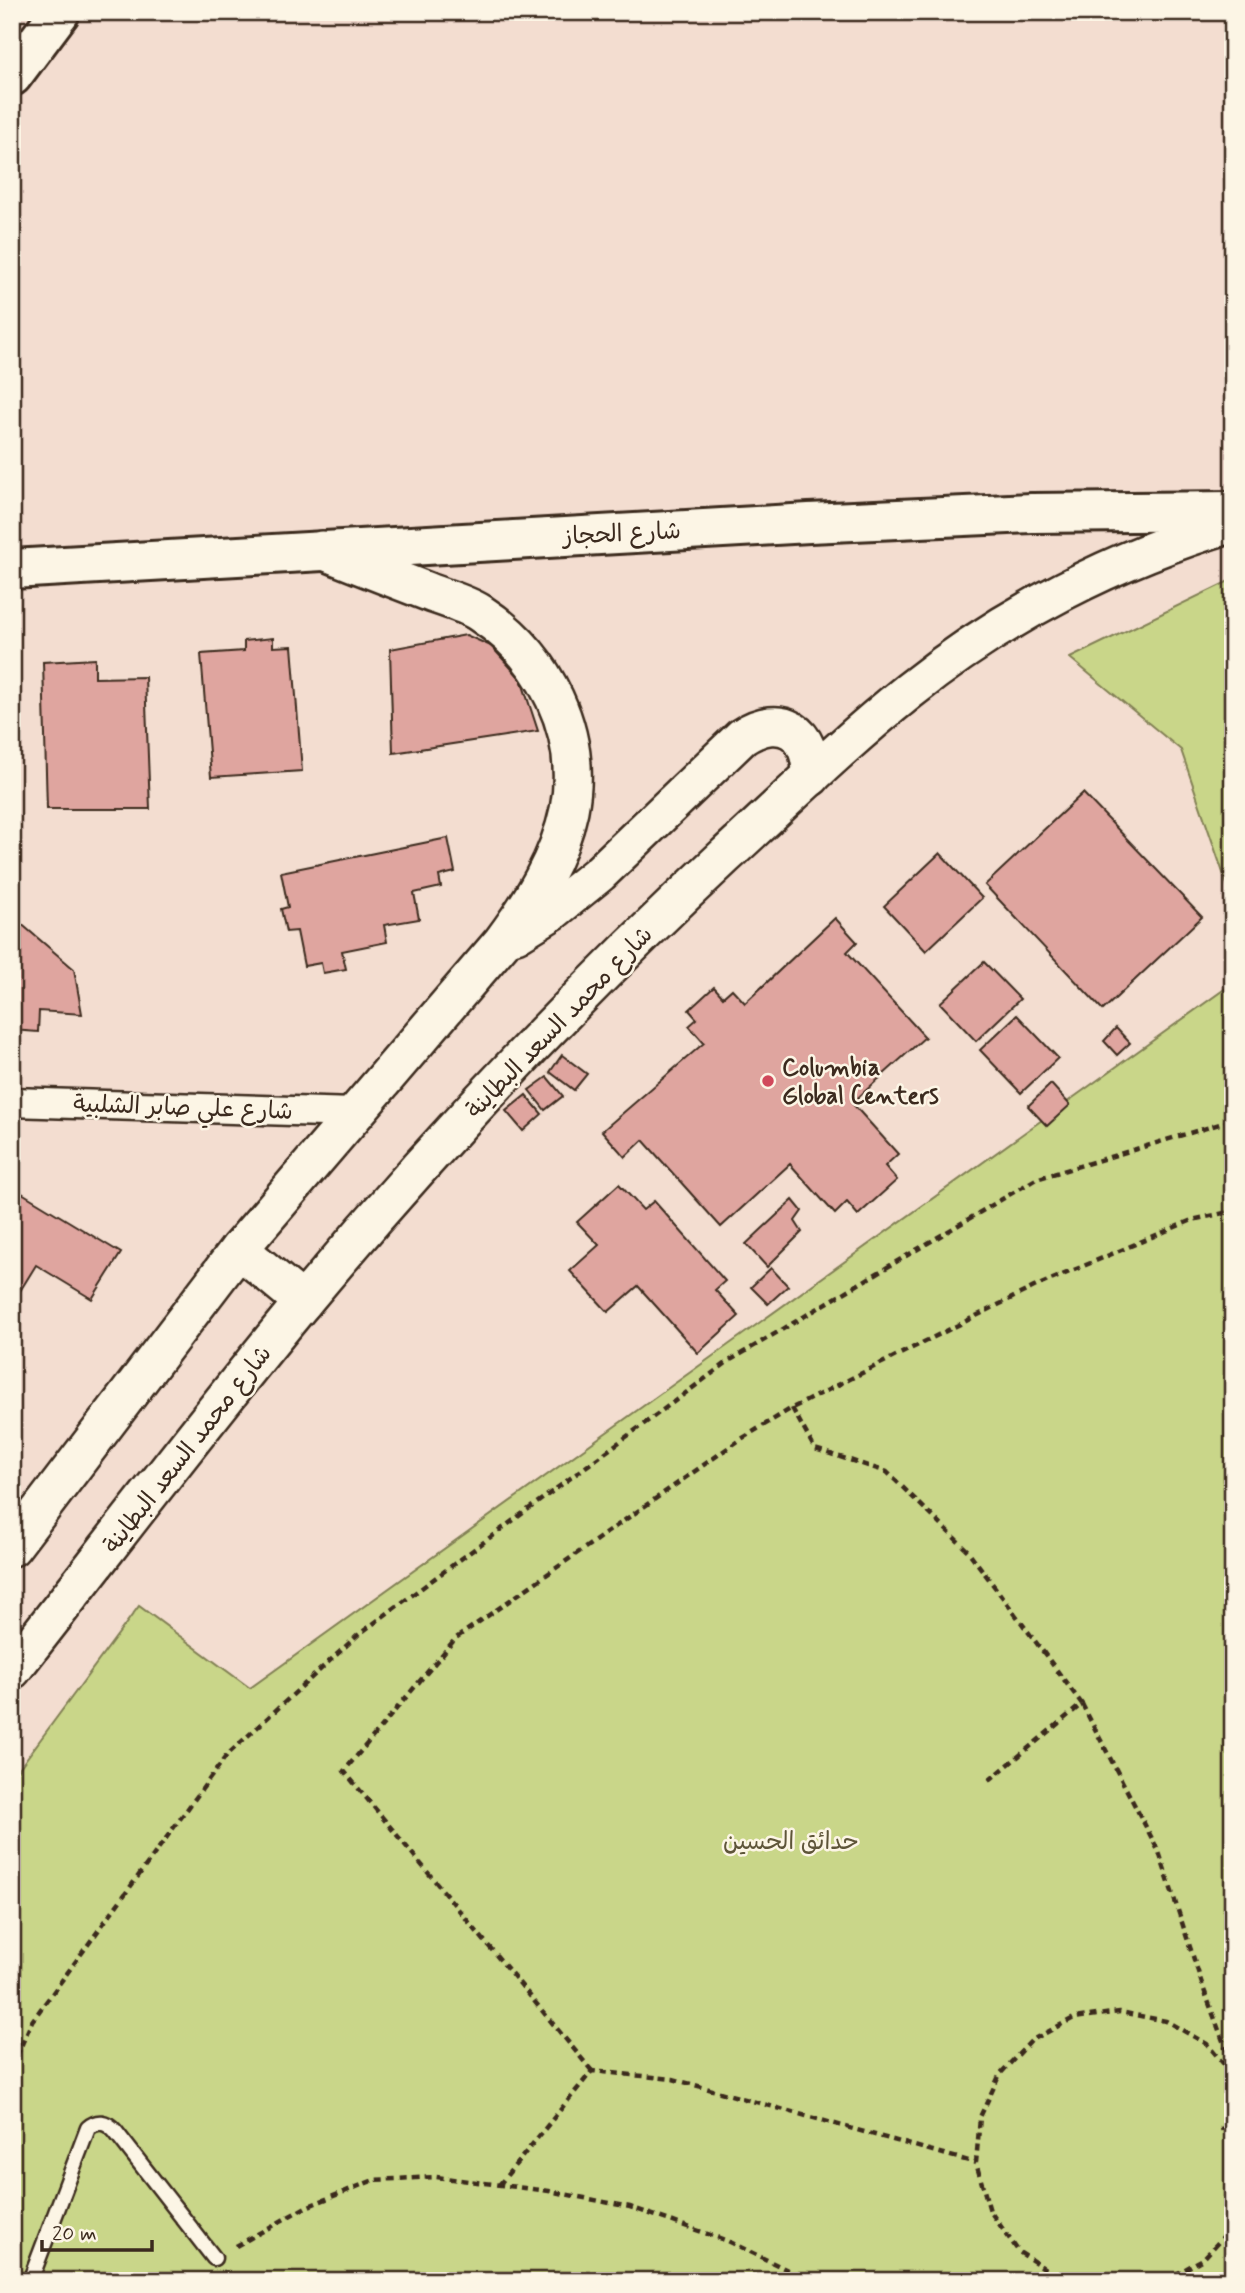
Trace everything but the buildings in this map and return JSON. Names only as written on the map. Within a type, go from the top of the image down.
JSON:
[{"type":"main road","points":[[12,76],[51,24]]},
{"type":"main road","name":"شارع الحجاز","points":[[12,569],[850,521],[1031,513],[1233,511]]},
{"type":"street","points":[[51,24],[71,12]]},
{"type":"street","name":"شارع محمد السعد البطاينة","points":[[12,1670],[303,1302],[423,1164],[548,1030],[677,902],[860,731],[912,688],[967,648],[1085,580],[1146,553],[1233,523]]},
{"type":"street","points":[[12,1547],[239,1249],[502,942],[534,897],[558,847],[569,810],[572,771],[567,733],[555,696],[535,662],[509,634],[478,611],[322,550]]},
{"type":"street","points":[[502,942],[577,893],[742,737],[757,727],[775,725],[792,730],[805,742],[811,758],[811,777]]},
{"type":"street","name":"شارع علي صابر الشلبية","points":[[12,1102],[354,1113]]},
{"type":"street","points":[[239,1249],[303,1302]]},
{"type":"lane","points":[[30,2281],[88,2129],[94,2123],[102,2122],[115,2131],[214,2258]]},
{"type":"path","points":[[12,2067],[32,2021],[228,1755],[358,1635],[729,1361],[1036,1179],[1233,1120]]},
{"type":"path","points":[[976,2163],[673,2080],[592,2071],[344,1771],[456,1638],[738,1441],[792,1408],[1034,1287],[1192,1220],[1233,1212]]},
{"type":"path","points":[[792,1408],[816,1448],[887,1472],[968,1551],[1082,1704],[1159,1852],[1203,1987],[1233,2068]]},
{"type":"path","points":[[986,1783],[1082,1704]]},
{"type":"path","points":[[1067,2281],[1061,2280],[1019,2252],[989,2211],[976,2163],[980,2117],[1000,2074],[1032,2039],[1074,2018],[1120,2012],[1166,2021],[1207,2044],[1233,2075]]},
{"type":"path","points":[[499,2185],[592,2071]]},
{"type":"path","points":[[1220,2129],[1233,2127]]},
{"type":"path","points":[[214,2258],[306,2207],[374,2180],[436,2177],[549,2191],[630,2207],[728,2241],[810,2281]]},
{"type":"path","points":[[1164,2281],[1203,2259],[1233,2226]]},
{"type":"green space","points":[[1233,579],[1233,902],[1181,750],[1070,658]]},
{"type":"green space","name":"حدائق الحسين","points":[[1233,983],[1233,2281],[12,2281],[12,1778],[139,1606],[250,1688]]},
{"type":"place","name":"Columbia Global Centers","points":[[768,1081]]}]
